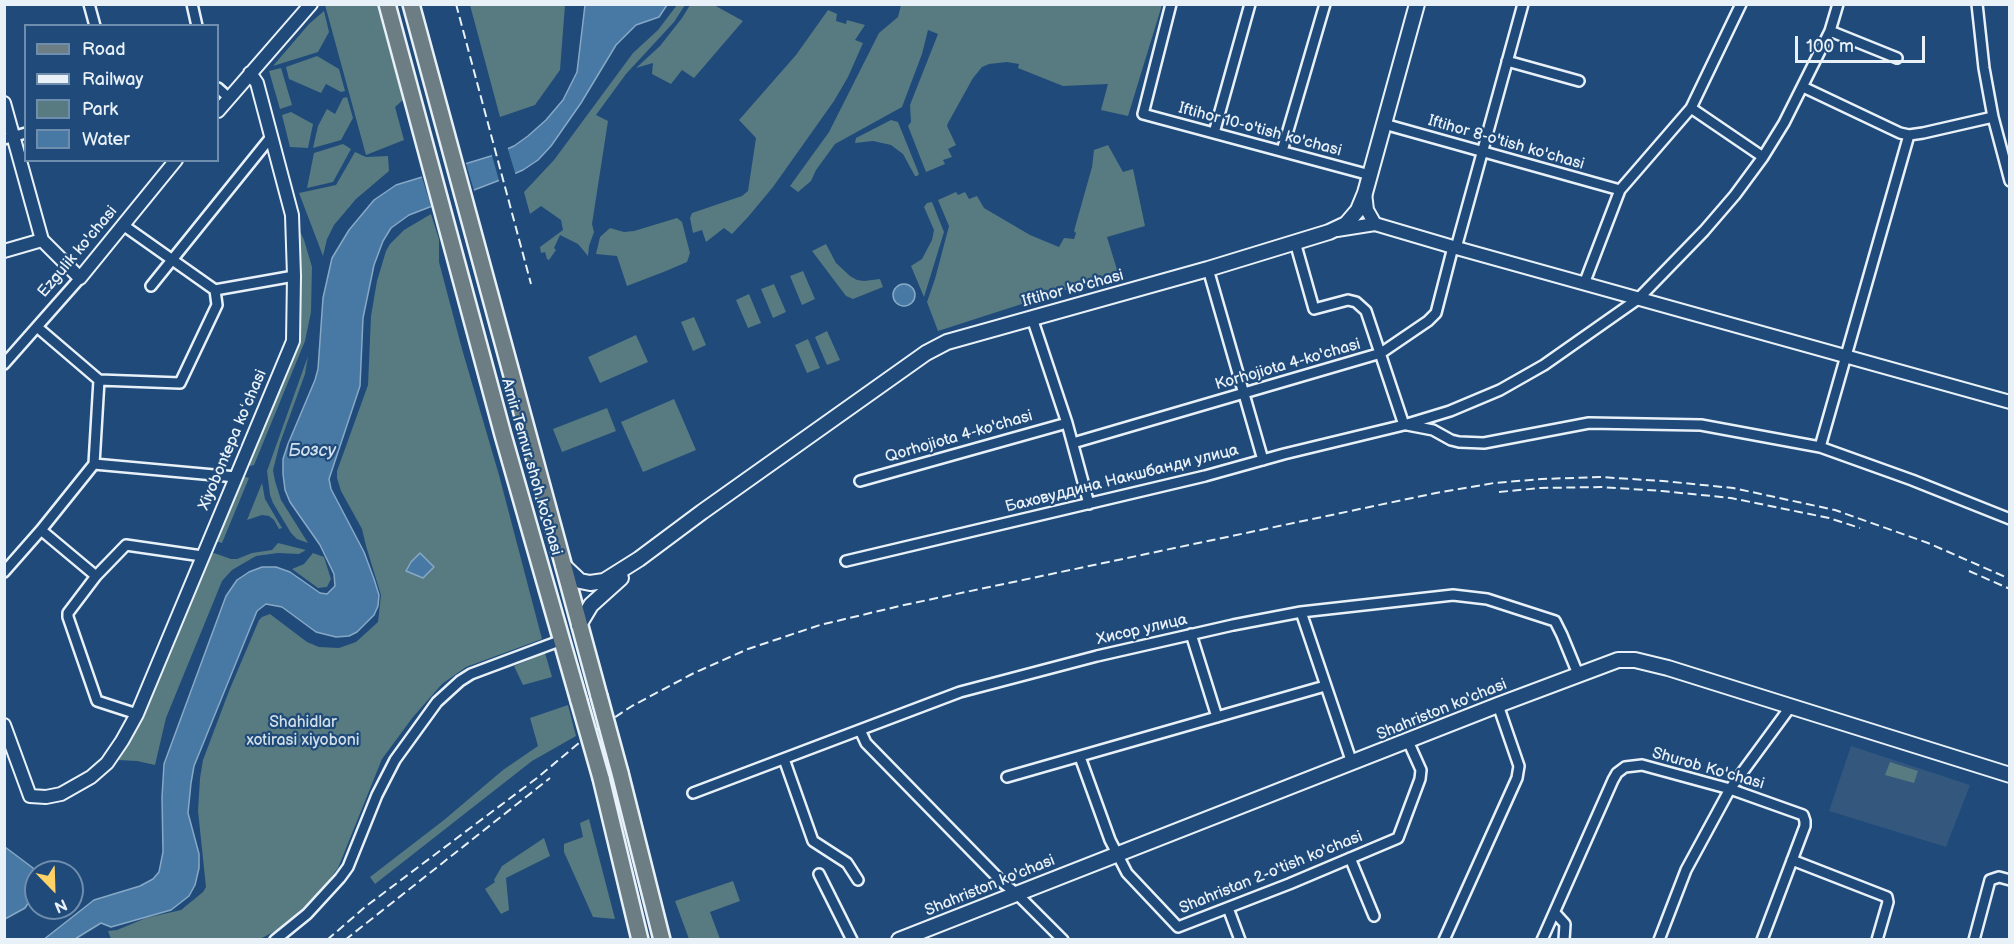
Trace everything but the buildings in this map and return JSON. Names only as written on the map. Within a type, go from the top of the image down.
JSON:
[{"type":"main road","name":"Amir Temur shoh ko'chasi","points":[[387,4],[503,435],[601,778],[640,939]]},
{"type":"main road","name":"Amir Temur shoh ko'chasi","points":[[411,4],[663,939]]},
{"type":"main road","name":"Iftihor ko'chasi","points":[[563,566],[576,579],[593,583],[604,581],[639,559],[939,345],[962,336],[1208,268],[1329,232],[1346,224],[1352,218],[1365,193],[1417,4]]},
{"type":"main road","name":"Iftihor ko'chasi","points":[[579,625],[591,605],[639,559]]},
{"type":"main road","name":"Shahriston ko'chasi","points":[[902,939],[1117,853],[1613,662],[1635,660],[1668,668],[2010,775]]},
{"type":"street","points":[[89,4],[94,24]]},
{"type":"street","points":[[192,4],[197,24]]},
{"type":"street","points":[[219,110],[311,4]]},
{"type":"street","name":"Iftihor 10-o'tish ko'chasi","points":[[1171,4],[1143,114],[1370,175]]},
{"type":"street","points":[[1214,132],[1250,4]]},
{"type":"street","points":[[1282,151],[1325,4]]},
{"type":"street","name":"Korhojiota 4-ko'chasi","points":[[1072,443],[1381,353],[1424,325],[1436,313],[1523,4]]},
{"type":"street","points":[[1584,284],[1620,190],[1691,108],[1741,4]]},
{"type":"street","name":"Баховуддина Накшбанди улица","points":[[846,561],[1194,479],[1450,411],[1500,390],[1544,365],[1638,299],[1720,213],[1763,157],[1784,123],[1830,31],[1838,4]]},
{"type":"street","points":[[1977,4],[1984,68],[1993,117],[2006,154],[2010,181]]},
{"type":"street","points":[[1830,31],[1897,58]]},
{"type":"street","points":[[1508,62],[1579,81]]},
{"type":"street","name":"Xiyobontepa koʻchasi","points":[[4,725],[30,796],[46,797],[61,794],[74,788],[107,763],[137,714],[293,341],[292,215],[257,83],[250,73]]},
{"type":"street","points":[[1803,87],[1891,131],[1909,135],[1993,117]]},
{"type":"street","points":[[219,89],[228,97]]},
{"type":"street","points":[[4,103],[42,240],[80,278]]},
{"type":"street","points":[[1691,108],[1763,157]]},
{"type":"street","name":"Iftihor 8-o'tish ko'chasi","points":[[1384,124],[1620,190]]},
{"type":"street","points":[[1820,447],[1909,135]]},
{"type":"street","points":[[151,286],[271,137]]},
{"type":"street","name":"Ezgulik ko'chasi","points":[[4,364],[80,278],[174,162]]},
{"type":"street","points":[[1365,193],[1367,210],[1375,224]]},
{"type":"street","points":[[1329,232],[1375,224],[2010,402]]},
{"type":"street","points":[[37,327],[99,380],[180,382],[218,305],[215,290],[123,225]]},
{"type":"street","points":[[4,251],[42,240]]},
{"type":"street","points":[[1295,242],[1314,309],[1348,300],[1356,302],[1370,316],[1404,424],[1432,430],[1459,442],[1484,443],[1589,423],[1701,425],[1820,447],[1923,484],[2010,519]]},
{"type":"street","points":[[1208,268],[1263,460]]},
{"type":"street","points":[[215,290],[294,276]]},
{"type":"street","points":[[1032,318],[1067,423],[1089,504]]},
{"type":"street","points":[[4,572],[42,530],[94,464],[99,380]]},
{"type":"street","name":"Qorhojiota 4-ko'chasi","points":[[860,481],[1067,423]]},
{"type":"street","points":[[94,464],[236,477]]},
{"type":"street","points":[[42,530],[96,576]]},
{"type":"street","points":[[137,714],[97,701],[68,613],[96,576],[126,545],[202,556]]},
{"type":"street","name":"Хисор улица","points":[[693,793],[960,692],[1036,671],[1191,634],[1301,612],[1454,595],[1487,599],[1555,621],[1578,674]]},
{"type":"street","points":[[1301,612],[1352,764]]},
{"type":"street","points":[[1191,634],[1217,717]]},
{"type":"street","points":[[275,939],[307,914],[344,873],[377,795],[395,760],[437,702],[471,674],[561,640]]},
{"type":"street","points":[[1007,777],[1325,686]]},
{"type":"street","points":[[1444,939],[1517,778],[1519,766],[1498,705]]},
{"type":"street","points":[[1659,939],[1686,870],[1730,789],[1791,706]]},
{"type":"street","points":[[860,730],[866,743],[1003,883],[1063,939]]},
{"type":"street","name":"Shahristan 2-o'tish ko'chasi","points":[[1080,757],[1110,840],[1127,873],[1178,927],[1398,838],[1420,779],[1421,770],[1408,741]]},
{"type":"street","points":[[784,759],[813,840],[847,863],[858,880]]},
{"type":"street","name":"Shurob Ko'chasi","points":[[1542,939],[1612,780],[1625,768],[1642,765],[1730,789],[1803,815],[1805,826],[1762,939]]},
{"type":"street","points":[[1350,858],[1374,916]]},
{"type":"street","points":[[1792,860],[1887,897],[1888,902],[1877,939]]},
{"type":"street","points":[[819,874],[852,939]]},
{"type":"street","points":[[1974,939],[1989,883],[1993,878],[2000,877],[2010,880]]},
{"type":"street","points":[[1228,908],[1240,939]]},
{"type":"street","points":[[1555,913],[1565,924],[1564,939]]},
{"type":"shaded area","points":[[1851,746],[1970,785],[1946,847],[1829,811]]},
{"type":"green space","points":[[901,4],[1162,5],[1128,116],[1101,110],[1108,84],[1063,86],[1018,68],[1019,64],[1007,62],[989,64],[982,67],[973,78],[948,123],[947,126],[956,145],[948,149],[952,157],[943,160],[945,164],[926,172],[908,126],[911,122],[910,105],[938,34],[928,30],[922,54],[902,107],[835,144],[811,181],[798,192],[790,186],[829,132],[879,33],[898,17]]},
{"type":"green space","points":[[325,5],[377,5],[403,100],[395,107],[404,140],[366,155]]},
{"type":"green space","points":[[470,5],[565,5],[560,70],[535,105],[500,117]]},
{"type":"green space","points":[[677,5],[685,5],[674,22],[626,74],[596,115],[608,121],[592,224],[594,232],[588,256],[578,244],[560,235],[554,248],[556,250],[549,260],[547,259],[545,252],[541,253],[540,247],[563,230],[561,220],[541,206],[530,214],[524,192],[554,160],[633,53],[658,30]]},
{"type":"green space","points":[[690,5],[714,5],[743,21],[694,78],[682,70],[671,84],[652,74],[653,63],[636,68],[660,46]]},
{"type":"green space","points":[[828,10],[837,14],[836,21],[846,24],[847,20],[865,25],[855,40],[863,43],[848,77],[834,101],[773,187],[748,217],[732,234],[724,228],[706,242],[702,230],[693,233],[690,218],[692,213],[742,196],[748,191],[756,138],[739,120],[796,55]]},
{"type":"green space","points":[[324,11],[329,32],[318,52],[273,66],[309,24]]},
{"type":"green space","points":[[317,56],[339,69],[345,91],[341,92],[326,84],[321,93],[289,79],[286,67]]},
{"type":"green space","points":[[281,68],[292,105],[280,109],[269,71]]},
{"type":"green space","points":[[347,97],[353,118],[341,140],[313,148],[318,126],[327,109],[335,114],[343,98]]},
{"type":"green space","points":[[291,112],[313,124],[308,148],[290,147],[282,115]]},
{"type":"green space","points":[[891,120],[898,122],[919,174],[917,176],[903,154],[891,145],[873,141],[855,143],[856,138]]},
{"type":"green space","points":[[343,144],[351,149],[333,182],[307,188],[314,153]]},
{"type":"green space","points":[[1108,145],[1123,172],[1133,169],[1145,226],[1107,237],[1118,273],[938,331],[927,302],[949,226],[938,200],[956,192],[958,195],[965,192],[969,199],[977,196],[984,208],[1030,235],[1059,247],[1064,238],[1074,239],[1094,150]]},
{"type":"green space","points":[[355,152],[366,157],[388,156],[389,171],[356,199],[334,225],[327,239],[323,256],[299,193],[336,185]]},
{"type":"green space","points":[[932,202],[944,232],[924,297],[911,266],[922,259],[932,240],[934,230],[924,207],[927,203]]},
{"type":"green space","name":"Shahidlar xotirasi xiyoboni","points":[[431,214],[439,239],[439,262],[542,639],[466,667],[442,684],[413,717],[382,759],[338,868],[320,892],[285,926],[258,940],[111,939],[108,931],[117,930],[146,918],[181,910],[206,887],[198,811],[203,760],[259,620],[270,614],[307,642],[319,647],[339,648],[356,642],[378,622],[381,595],[362,529],[341,491],[337,471],[368,385],[371,316],[377,281],[386,251],[404,230]]},
{"type":"green space","points":[[677,218],[682,222],[690,253],[687,262],[627,286],[617,256],[596,254],[600,237],[610,228],[624,232],[634,231]]},
{"type":"green space","points":[[298,227],[312,267],[311,312],[305,341],[254,465],[250,466],[248,463],[297,345],[300,287]]},
{"type":"green space","points":[[826,244],[836,263],[850,276],[864,281],[880,279],[883,287],[853,299],[846,296],[812,251]]},
{"type":"green space","points":[[803,271],[815,299],[802,305],[790,276]]},
{"type":"green space","points":[[774,284],[786,312],[773,318],[761,289]]},
{"type":"green space","points":[[749,294],[761,323],[748,328],[736,300]]},
{"type":"green space","points":[[694,317],[706,345],[693,351],[681,322]]},
{"type":"green space","points":[[827,331],[840,360],[827,365],[815,337]]},
{"type":"green space","points":[[636,335],[648,362],[600,383],[588,357]]},
{"type":"green space","points":[[808,339],[820,368],[807,373],[795,345]]},
{"type":"green space","points":[[308,356],[305,374],[280,443],[273,470],[281,500],[308,543],[297,539],[291,533],[273,503],[267,471]]},
{"type":"green space","points":[[674,399],[696,450],[643,472],[621,422]]},
{"type":"green space","points":[[607,408],[616,431],[562,452],[553,429]]},
{"type":"green space","points":[[242,476],[249,478],[222,543],[215,541]]},
{"type":"green space","points":[[262,483],[265,499],[282,528],[279,529],[269,516],[262,515],[247,520]]},
{"type":"green space","points":[[278,543],[306,550],[299,554],[278,553],[256,556],[232,570],[222,581],[166,718],[155,765],[118,760],[148,707],[210,555],[214,553],[237,559],[252,553],[272,550]]},
{"type":"green space","points":[[313,553],[324,557],[331,579],[327,587],[318,588],[292,569],[304,564]]},
{"type":"green space","points":[[545,653],[552,677],[523,685],[514,666]]},
{"type":"green space","points":[[568,705],[576,736],[532,761],[375,884],[370,877],[444,820],[503,770],[538,746],[530,718]]},
{"type":"green space","points":[[1890,762],[1918,771],[1914,783],[1885,775]]},
{"type":"green space","points":[[589,819],[615,919],[593,917],[564,852],[564,844],[583,837],[580,823]]},
{"type":"green space","points":[[544,838],[550,856],[506,878],[509,910],[501,914],[485,889],[495,882],[502,866]]},
{"type":"green space","points":[[733,881],[740,901],[710,912],[720,939],[689,939],[675,901]]},
{"type":"water","name":"Бозсу","points":[[585,5],[667,5],[659,17],[636,25],[616,45],[581,103],[551,146],[538,160],[523,170],[500,180],[409,215],[391,228],[383,241],[374,265],[363,318],[360,386],[329,479],[331,489],[364,552],[374,579],[379,595],[374,615],[357,632],[349,636],[336,637],[316,632],[282,607],[266,604],[257,611],[194,766],[188,813],[199,854],[199,868],[195,885],[189,896],[171,910],[111,927],[101,923],[75,939],[43,940],[68,920],[84,920],[84,908],[94,900],[140,886],[153,879],[159,872],[163,852],[164,764],[226,596],[237,580],[262,567],[276,567],[290,572],[320,593],[327,594],[335,586],[334,574],[320,545],[290,502],[285,490],[283,459],[315,380],[318,369],[323,298],[332,258],[349,230],[374,200],[396,185],[491,156],[514,146],[546,120],[563,100],[577,72]]},
{"type":"water","points":[[900,284],[908,284],[915,291],[915,299],[908,306],[900,306],[893,299],[893,291]]},
{"type":"water","points":[[420,553],[434,567],[423,578],[406,571]]},
{"type":"water","points":[[5,847],[24,861],[24,909],[5,919]]},
{"type":"pier","points":[[507,146],[516,176],[500,184],[491,152]]},
{"type":"pier","points":[[465,160],[475,194],[432,209],[421,174]]},
{"type":"railway","points":[[456,4],[531,284]]},
{"type":"railway","points":[[327,940],[365,907],[537,778],[591,733],[632,706],[692,674],[748,649],[820,625],[904,605],[1436,493],[1494,483],[1600,477],[1733,488],[1835,510],[1928,543],[2010,579]]},
{"type":"railway","points":[[1499,492],[1540,488],[1601,487],[1662,491],[1731,498],[1829,518],[1860,528]]},
{"type":"railway","points":[[1969,571],[2010,589]]},
{"type":"railway","points":[[345,940],[550,778]]}]
